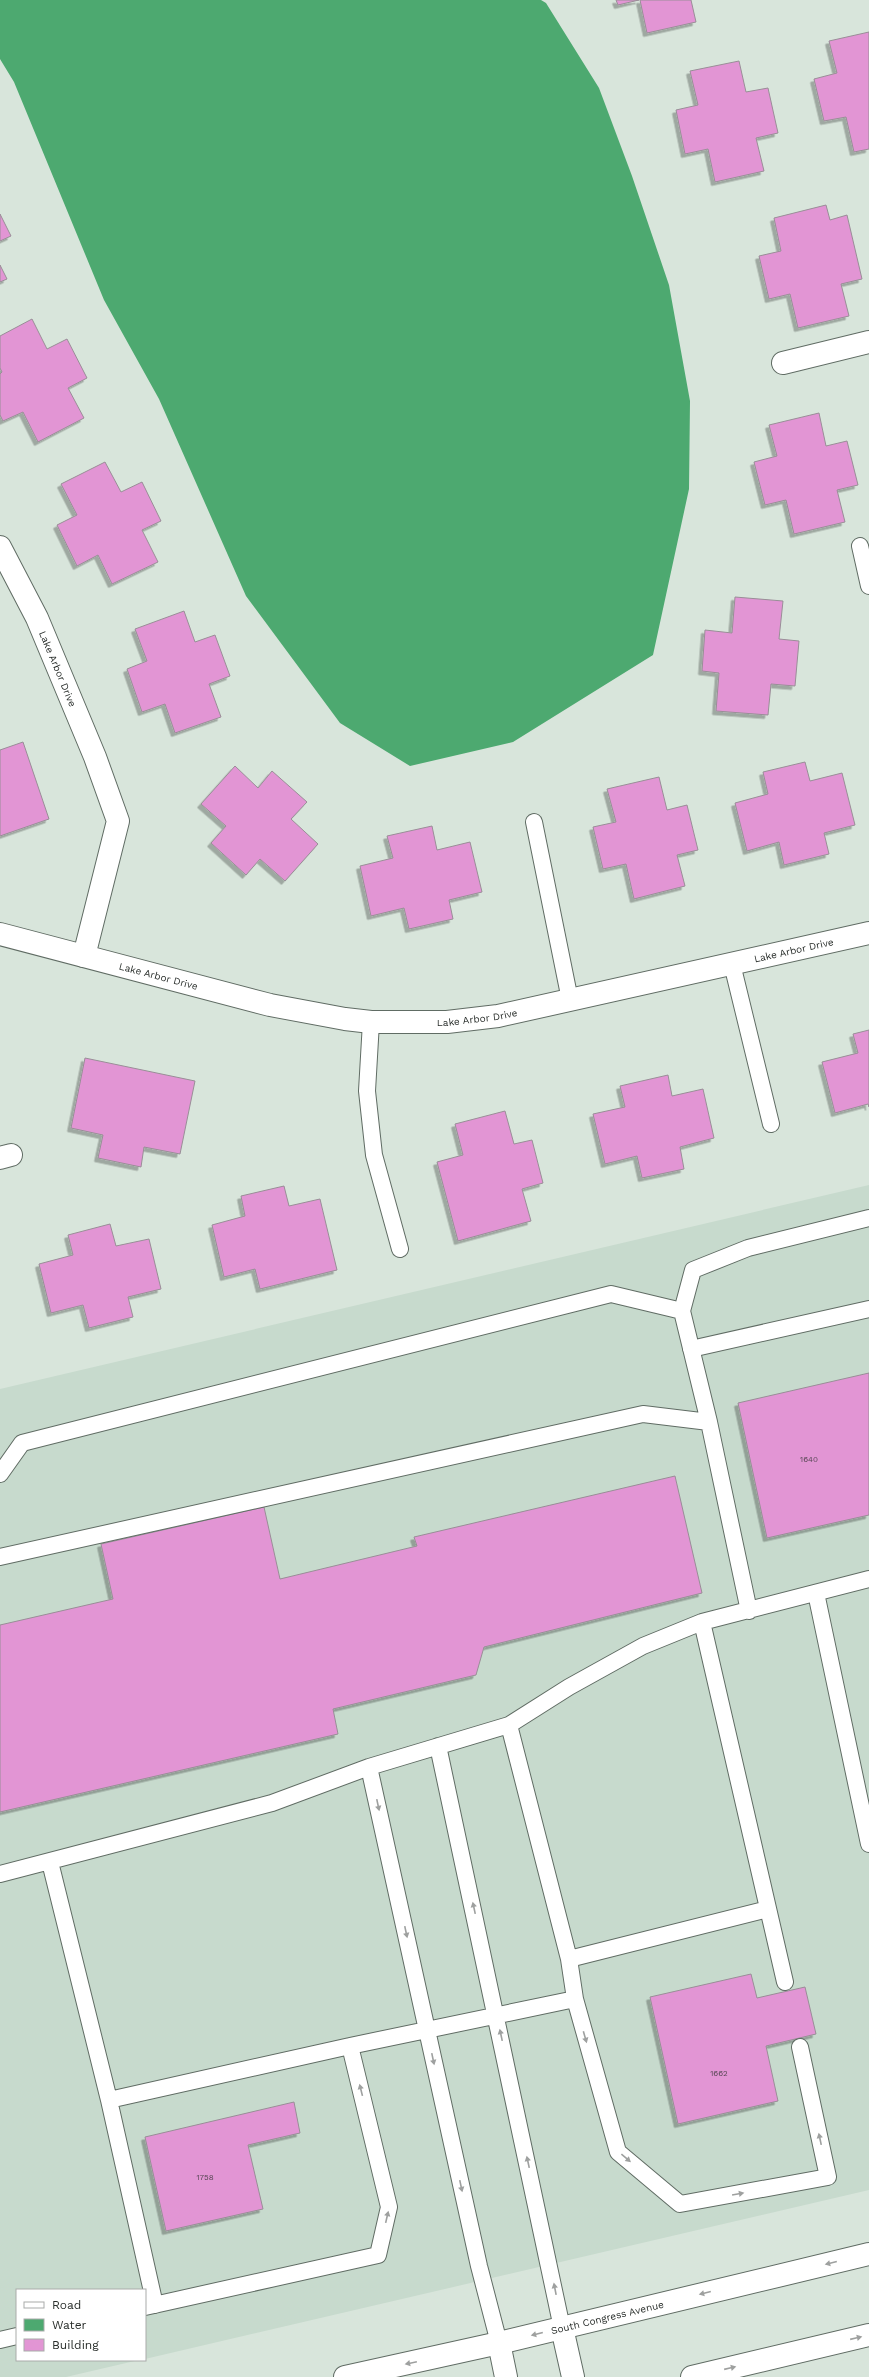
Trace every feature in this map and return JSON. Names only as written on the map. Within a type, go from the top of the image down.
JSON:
[{"type":"street","points":[[783,363],[869,342]]},
{"type":"street","name":"Lake Arbor Drive","points":[[0,547],[37,618],[95,757],[118,821],[84,956]]},
{"type":"street","name":"Lake Arbor Drive","points":[[0,934],[270,1005],[371,1022],[447,1022],[498,1016],[869,933]]},
{"type":"street","name":"South Congress Avenue","points":[[345,2377],[499,2343],[869,2254]]},
{"type":"street","points":[[562,2328],[573,2377]]},
{"type":"street","points":[[692,2377],[869,2335]]},
{"type":"street","points":[[499,2343],[506,2377]]},
{"type":"lane","points":[[860,546],[869,586]]},
{"type":"lane","points":[[534,822],[570,1000]]},
{"type":"lane","points":[[732,964],[771,1124]]},
{"type":"lane","points":[[371,1022],[367,1091],[374,1154],[400,1249]]},
{"type":"lane","points":[[749,1610],[682,1311],[693,1270],[748,1248],[869,1218]]},
{"type":"lane","points":[[2,1467],[22,1443],[611,1294],[682,1311]]},
{"type":"lane","points":[[691,1349],[869,1310]]},
{"type":"lane","points":[[0,1557],[643,1414],[708,1422]]},
{"type":"lane","points":[[0,1874],[272,1803],[369,1767],[509,1725],[569,1687],[643,1646],[702,1622],[869,1580]]},
{"type":"lane","points":[[816,1593],[869,1844]]},
{"type":"lane","points":[[702,1622],[785,1982]]},
{"type":"lane","points":[[509,1725],[569,1959],[575,1999],[618,2152],[680,2204],[828,2177],[800,2047]]},
{"type":"lane","points":[[438,1746],[497,2016],[562,2328]]},
{"type":"lane","points":[[369,1767],[479,2266],[499,2343]]},
{"type":"lane","points":[[50,1862],[109,2100],[150,2306],[378,2255],[389,2207],[350,2046]]},
{"type":"lane","points":[[569,1959],[768,1909]]},
{"type":"lane","points":[[109,2100],[350,2046],[575,1999]]},
{"type":"lane","points":[[0,2340],[16,2336]]},
{"type":"shaded area","points":[[869,1185],[869,2190],[146,2359],[146,2289],[16,2289],[16,2361],[135,2361],[66,2377],[0,2377],[0,1389]]},
{"type":"water","points":[[0,0],[541,0],[546,3],[599,88],[632,176],[669,285],[690,401],[689,489],[653,655],[513,742],[410,766],[340,723],[246,596],[159,399],[104,300],[14,82],[0,59]]},
{"type":"building","points":[[616,0],[639,0],[618,5]]},
{"type":"building","points":[[640,0],[691,0],[696,22],[647,33]]},
{"type":"building","points":[[869,32],[869,149],[854,152],[846,117],[824,121],[814,79],[837,73],[829,41]]},
{"type":"building","points":[[739,61],[746,92],[768,88],[778,133],[756,138],[764,171],[715,182],[708,149],[685,154],[676,110],[698,105],[690,71]]},
{"type":"building","points":[[826,205],[830,220],[847,215],[862,279],[841,284],[849,316],[798,328],[790,294],[769,299],[759,256],[781,251],[774,218]]},
{"type":"building","points":[[0,214],[11,236],[0,241]]},
{"type":"building","points":[[0,265],[7,279],[0,282]]},
{"type":"building","points":[[32,319],[47,349],[67,339],[87,378],[68,388],[84,418],[38,442],[23,412],[3,421],[0,415],[0,374],[2,372],[0,368],[0,336]]},
{"type":"building","points":[[819,413],[826,446],[847,441],[858,485],[837,490],[845,522],[794,534],[786,500],[765,505],[754,462],[777,456],[769,425]]},
{"type":"building","points":[[105,462],[121,492],[142,482],[161,521],[142,530],[158,562],[112,584],[98,555],[77,566],[57,525],[77,515],[61,484]]},
{"type":"building","points":[[735,597],[783,601],[779,639],[799,641],[795,686],[771,684],[768,715],[716,711],[719,673],[702,671],[705,630],[732,633]]},
{"type":"building","points":[[184,611],[195,642],[215,635],[230,676],[209,684],[221,717],[175,733],[165,704],[142,712],[127,669],[147,661],[135,629]]},
{"type":"building","points":[[23,742],[49,819],[0,836],[0,750]]},
{"type":"building","points":[[805,762],[810,781],[842,773],[855,825],[824,833],[829,854],[784,865],[779,842],[747,851],[735,803],[768,794],[763,772]]},
{"type":"building","points":[[235,766],[258,788],[272,771],[307,802],[291,819],[318,844],[285,881],[260,859],[246,875],[211,843],[226,826],[201,804]]},
{"type":"building","points":[[659,777],[667,810],[687,805],[698,850],[677,855],[685,886],[634,899],[626,864],[603,869],[593,827],[616,822],[607,789]]},
{"type":"building","points":[[432,826],[437,850],[470,842],[482,892],[449,900],[453,919],[409,929],[404,908],[371,916],[360,866],[393,858],[387,836]]},
{"type":"building","points":[[869,1030],[869,1107],[868,1104],[835,1113],[822,1062],[858,1053],[853,1034]]},
{"type":"building","points":[[85,1058],[195,1081],[180,1154],[144,1147],[141,1167],[98,1158],[103,1135],[71,1128]]},
{"type":"building","points":[[668,1075],[672,1096],[703,1089],[714,1138],[680,1147],[684,1169],[642,1178],[637,1156],[605,1164],[593,1114],[625,1107],[620,1086]]},
{"type":"building","points":[[505,1111],[514,1144],[532,1140],[543,1183],[522,1189],[531,1221],[458,1241],[437,1162],[463,1155],[455,1124]]},
{"type":"building","points":[[284,1186],[289,1206],[320,1199],[337,1270],[260,1289],[255,1269],[224,1277],[212,1225],[245,1216],[241,1196]]},
{"type":"building","points":[[110,1224],[116,1246],[149,1239],[161,1289],[128,1297],[133,1317],[89,1328],[83,1305],[51,1313],[39,1264],[73,1255],[68,1235]]},
{"type":"building","points":[[869,1373],[869,1515],[767,1538],[738,1403]]},
{"type":"building","points":[[675,1476],[702,1593],[484,1647],[476,1675],[333,1709],[338,1734],[0,1812],[0,1625],[113,1599],[101,1544],[264,1507],[280,1579],[417,1546],[414,1537]]},
{"type":"building","points":[[751,1974],[757,1998],[805,1987],[816,2034],[766,2046],[778,2101],[678,2124],[650,1997]]},
{"type":"building","points":[[294,2102],[300,2133],[248,2145],[263,2209],[166,2231],[145,2137]]}]
